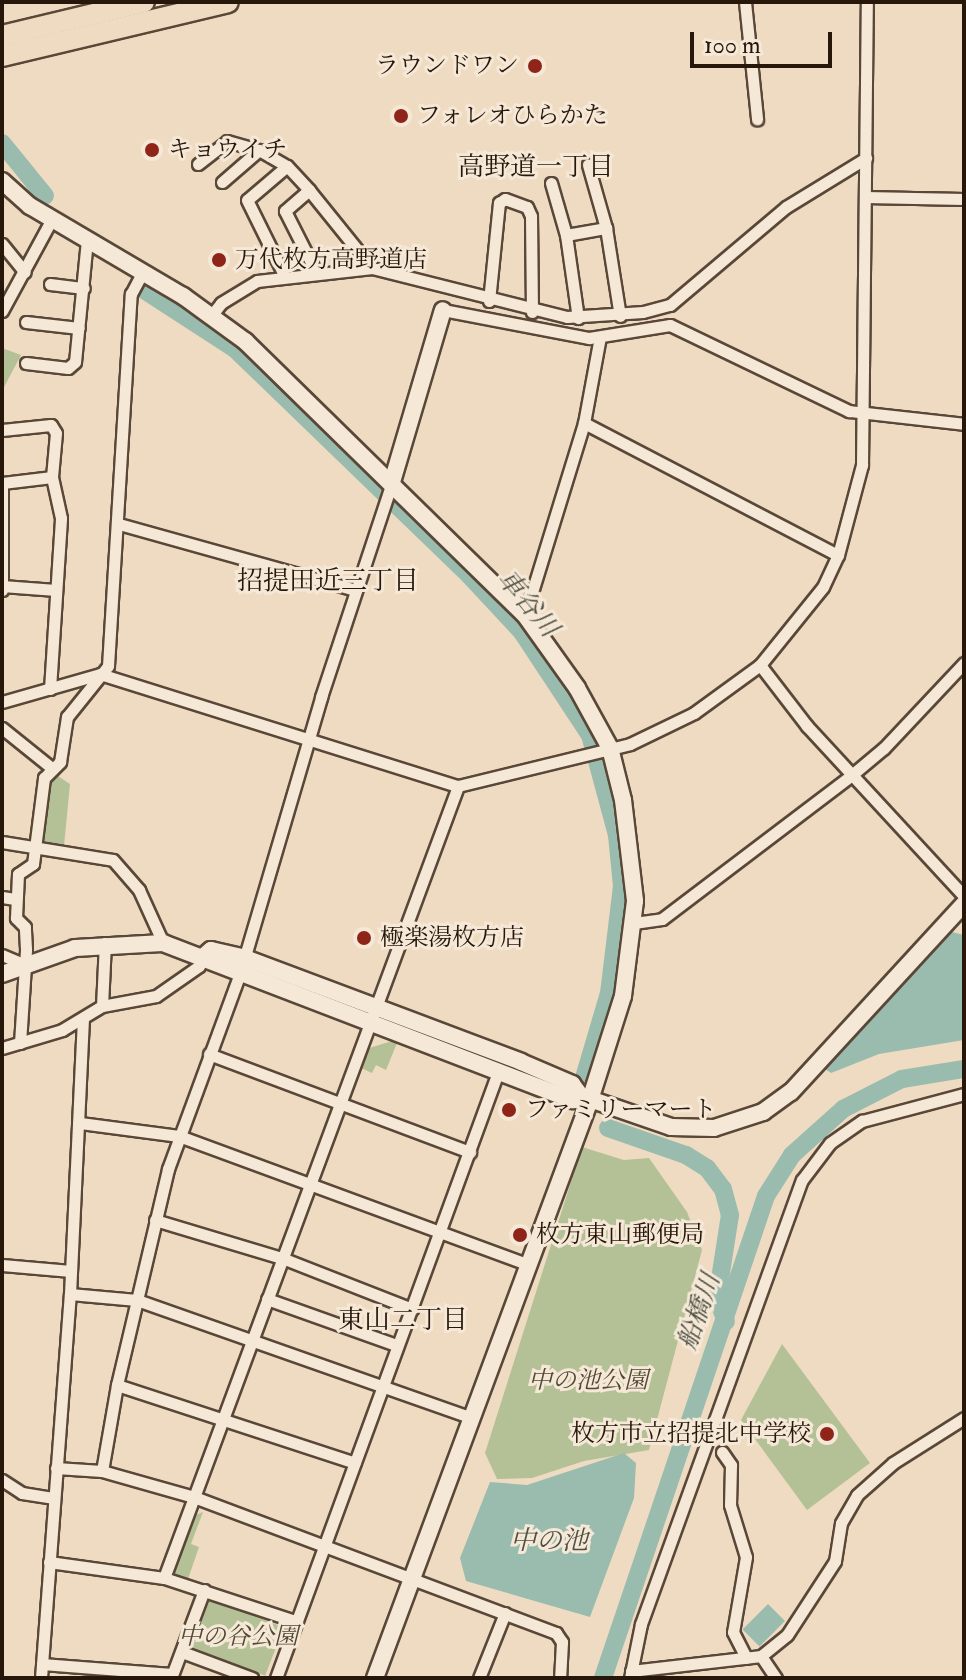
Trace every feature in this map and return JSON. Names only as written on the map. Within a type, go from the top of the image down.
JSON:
[{"type":"highway","points":[[2,36],[144,2]]},
{"type":"highway","points":[[2,56],[228,2]]},
{"type":"street","points":[[745,2],[757,119]]},
{"type":"street","points":[[2,702],[100,674],[458,786],[604,750],[694,713],[760,665],[804,615],[838,555],[862,465],[865,415],[867,2]]},
{"type":"street","points":[[198,164],[227,141],[259,150],[287,166],[372,268]]},
{"type":"street","points":[[222,182],[259,150]]},
{"type":"street","points":[[211,316],[221,303],[257,281],[284,275],[372,268],[532,312],[578,318],[620,316],[670,305],[785,208],[866,158]]},
{"type":"street","points":[[588,165],[606,228],[620,316]]},
{"type":"street","points":[[284,275],[247,200],[287,166]]},
{"type":"street","points":[[2,181],[52,219],[211,316],[245,341],[390,487],[525,615],[577,688],[604,750],[633,849],[634,923],[623,996],[529,1265],[375,1678]]},
{"type":"street","points":[[551,183],[566,235],[578,318]]},
{"type":"street","points":[[309,190],[285,211],[316,272]]},
{"type":"street","points":[[865,197],[964,199]]},
{"type":"street","points":[[489,301],[499,203],[505,199],[527,207],[531,216],[532,312]]},
{"type":"street","points":[[2,311],[52,219]]},
{"type":"street","points":[[566,235],[606,228]]},
{"type":"street","points":[[26,363],[68,368],[75,362],[87,240]]},
{"type":"street","points":[[2,244],[25,272]]},
{"type":"street","points":[[20,1043],[25,927],[16,918],[8,898],[18,874],[33,864],[44,778],[60,762],[67,717],[108,666],[131,294],[142,273]]},
{"type":"street","points":[[50,284],[84,288]]},
{"type":"street","points":[[102,1471],[117,1385],[155,1220],[179,1136],[242,965],[443,310],[600,337],[670,325],[865,415],[964,424]]},
{"type":"street","points":[[26,322],[79,328]]},
{"type":"street","points":[[525,615],[584,423],[600,337]]},
{"type":"street","points":[[584,423],[838,555]]},
{"type":"street","points":[[2,430],[51,425],[56,433],[52,477],[61,518],[50,689]]},
{"type":"street","points":[[52,477],[2,483],[2,587],[56,590]]},
{"type":"street","points":[[119,524],[356,590]]},
{"type":"street","points":[[634,923],[662,919],[854,773],[884,748],[964,663]]},
{"type":"street","points":[[760,665],[807,726],[854,773],[964,896]]},
{"type":"street","points":[[2,728],[53,769]]},
{"type":"street","points":[[164,1578],[309,1180],[458,786]]},
{"type":"street","points":[[2,842],[113,860],[139,890],[163,943]]},
{"type":"street","points":[[372,1014],[498,1072],[573,1100],[586,1098],[690,1129],[734,1125],[763,1112],[791,1092],[964,904]]},
{"type":"street","points":[[2,974],[105,943],[163,943],[204,956]]},
{"type":"street","points":[[102,1006],[105,943]]},
{"type":"street","points":[[2,1048],[83,1020],[102,1006],[156,996],[199,966],[211,950],[242,965],[372,1014],[572,1084],[586,1098]]},
{"type":"street","points":[[2,955],[25,965]]},
{"type":"street","points":[[41,1678],[70,1294],[83,1020]]},
{"type":"street","points":[[209,1054],[470,1152]]},
{"type":"street","points":[[276,1678],[498,1072]]},
{"type":"street","points":[[964,1094],[862,1121],[830,1143],[802,1180],[641,1624],[631,1674],[761,1656],[787,1635],[835,1561],[841,1523],[857,1495],[893,1463],[964,1418]]},
{"type":"street","points":[[80,1123],[179,1136],[309,1180],[529,1265]]},
{"type":"street","points":[[155,1220],[282,1258],[412,1309]]},
{"type":"street","points":[[2,1265],[71,1271]]},
{"type":"street","points":[[70,1294],[137,1300],[472,1418]]},
{"type":"street","points":[[267,1299],[396,1345]]},
{"type":"street","points":[[117,1385],[224,1416],[355,1463]]},
{"type":"street","points":[[722,1452],[731,1465],[730,1505],[746,1557],[733,1632],[746,1658]]},
{"type":"street","points":[[56,1468],[102,1471],[194,1497],[326,1542],[556,1633],[562,1642],[560,1678]]},
{"type":"street","points":[[2,1480],[22,1493],[53,1498]]},
{"type":"street","points":[[49,1562],[164,1578],[295,1621]]},
{"type":"street","points":[[42,1664],[81,1673],[172,1676],[204,1590]]},
{"type":"street","points":[[479,1678],[505,1613]]},
{"type":"street","points":[[182,1652],[252,1678]]},
{"type":"street","points":[[761,1656],[776,1678]]},
{"type":"green space","points":[[2,348],[21,355],[2,391]]},
{"type":"green space","points":[[55,774],[70,784],[64,846],[44,844],[47,782]]},
{"type":"green space","points":[[392,1041],[397,1043],[386,1070],[376,1065],[372,1073],[359,1067],[366,1049]]},
{"type":"green space","name":"中の池公園","points":[[582,1147],[624,1160],[649,1158],[687,1212],[702,1250],[649,1450],[584,1461],[532,1478],[497,1479],[485,1453]]},
{"type":"green space","points":[[782,1344],[870,1463],[807,1510],[741,1420]]},
{"type":"green space","points":[[203,1512],[191,1544],[199,1547],[187,1582],[171,1576],[193,1516]]},
{"type":"green space","name":"中の谷公園","points":[[210,1599],[284,1627],[265,1676],[191,1648]]},
{"type":"water","points":[[952,932],[964,935],[964,1040],[879,1054],[831,1073],[825,1069]]},
{"type":"water","name":"中の池","points":[[624,1453],[636,1463],[634,1498],[590,1617],[466,1581],[460,1558],[490,1482],[527,1485]]},
{"type":"water","points":[[768,1604],[785,1621],[760,1646],[743,1629]]},
{"type":"waterway","name":"車谷川","points":[[2,143],[45,196]]},
{"type":"waterway","name":"車谷川","points":[[144,290],[235,349],[469,575],[522,632],[590,735],[617,835],[622,886],[609,993],[584,1078]]},
{"type":"waterway","name":"船橋川","points":[[603,1678],[766,1196],[792,1155],[843,1109],[902,1079],[964,1069]]},
{"type":"waterway","name":"車谷川","points":[[608,1128],[686,1155],[707,1168],[723,1189],[730,1215],[717,1298],[726,1321]]},
{"type":"place","name":"ラウンドワン","points":[[535,66]]},
{"type":"place","name":"フォレオひらかた","points":[[401,116]]},
{"type":"place","name":"キョウイチ","points":[[152,150]]},
{"type":"place","name":"万代枚方高野道店","points":[[219,260]]},
{"type":"place","name":"極楽湯枚方店","points":[[364,938]]},
{"type":"place","name":"ファミリーマート","points":[[509,1110]]},
{"type":"place","name":"枚方東山郵便局","points":[[520,1235]]},
{"type":"place","name":"枚方市立招提北中学校","points":[[827,1434]]},
{"type":"district","name":"高野道一丁目","points":[[536,168]]},
{"type":"district","name":"招提田近三丁目","points":[[328,582]]},
{"type":"district","name":"東山二丁目","points":[[403,1321]]}]
